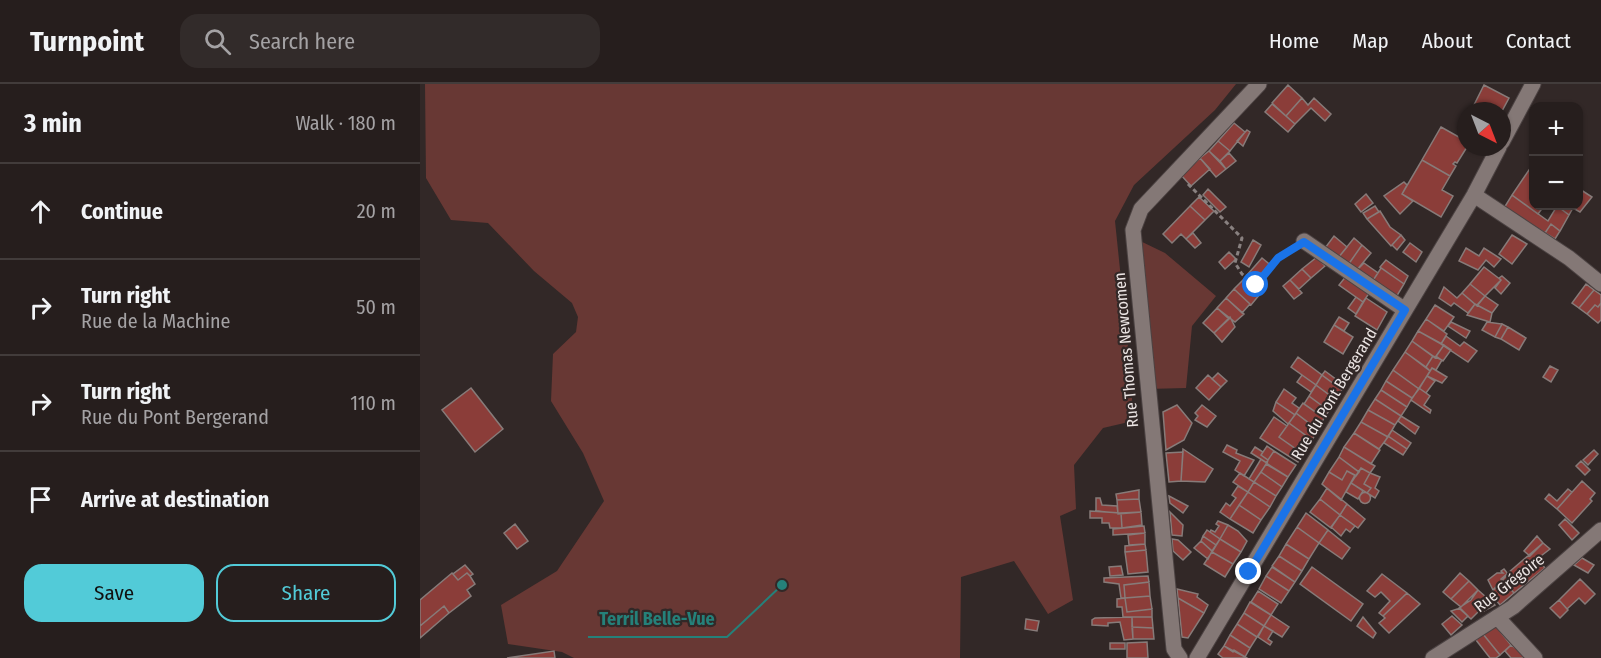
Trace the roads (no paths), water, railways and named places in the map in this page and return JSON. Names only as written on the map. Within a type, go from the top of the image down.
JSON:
[{"type":"street","name":"Rue Thomas Newcomen","points":[[1180,658],[1174,649],[1161,534],[1133,230],[1141,208],[1259,84]]},
{"type":"street","points":[[1511,125],[1533,84]]},
{"type":"street","name":"Rue du Pont Bergerand","points":[[1197,658],[1474,195],[1494,156]]},
{"type":"street","points":[[1474,195],[1569,258],[1601,284]]},
{"type":"street","points":[[1304,242],[1405,310]]},
{"type":"street","name":"Rue Grégoire","points":[[1433,658],[1513,607],[1601,530]]},
{"type":"street","points":[[1497,617],[1535,658]]},
{"type":"place","name":"Terril Belle-Vue","points":[[782,585]]}]
